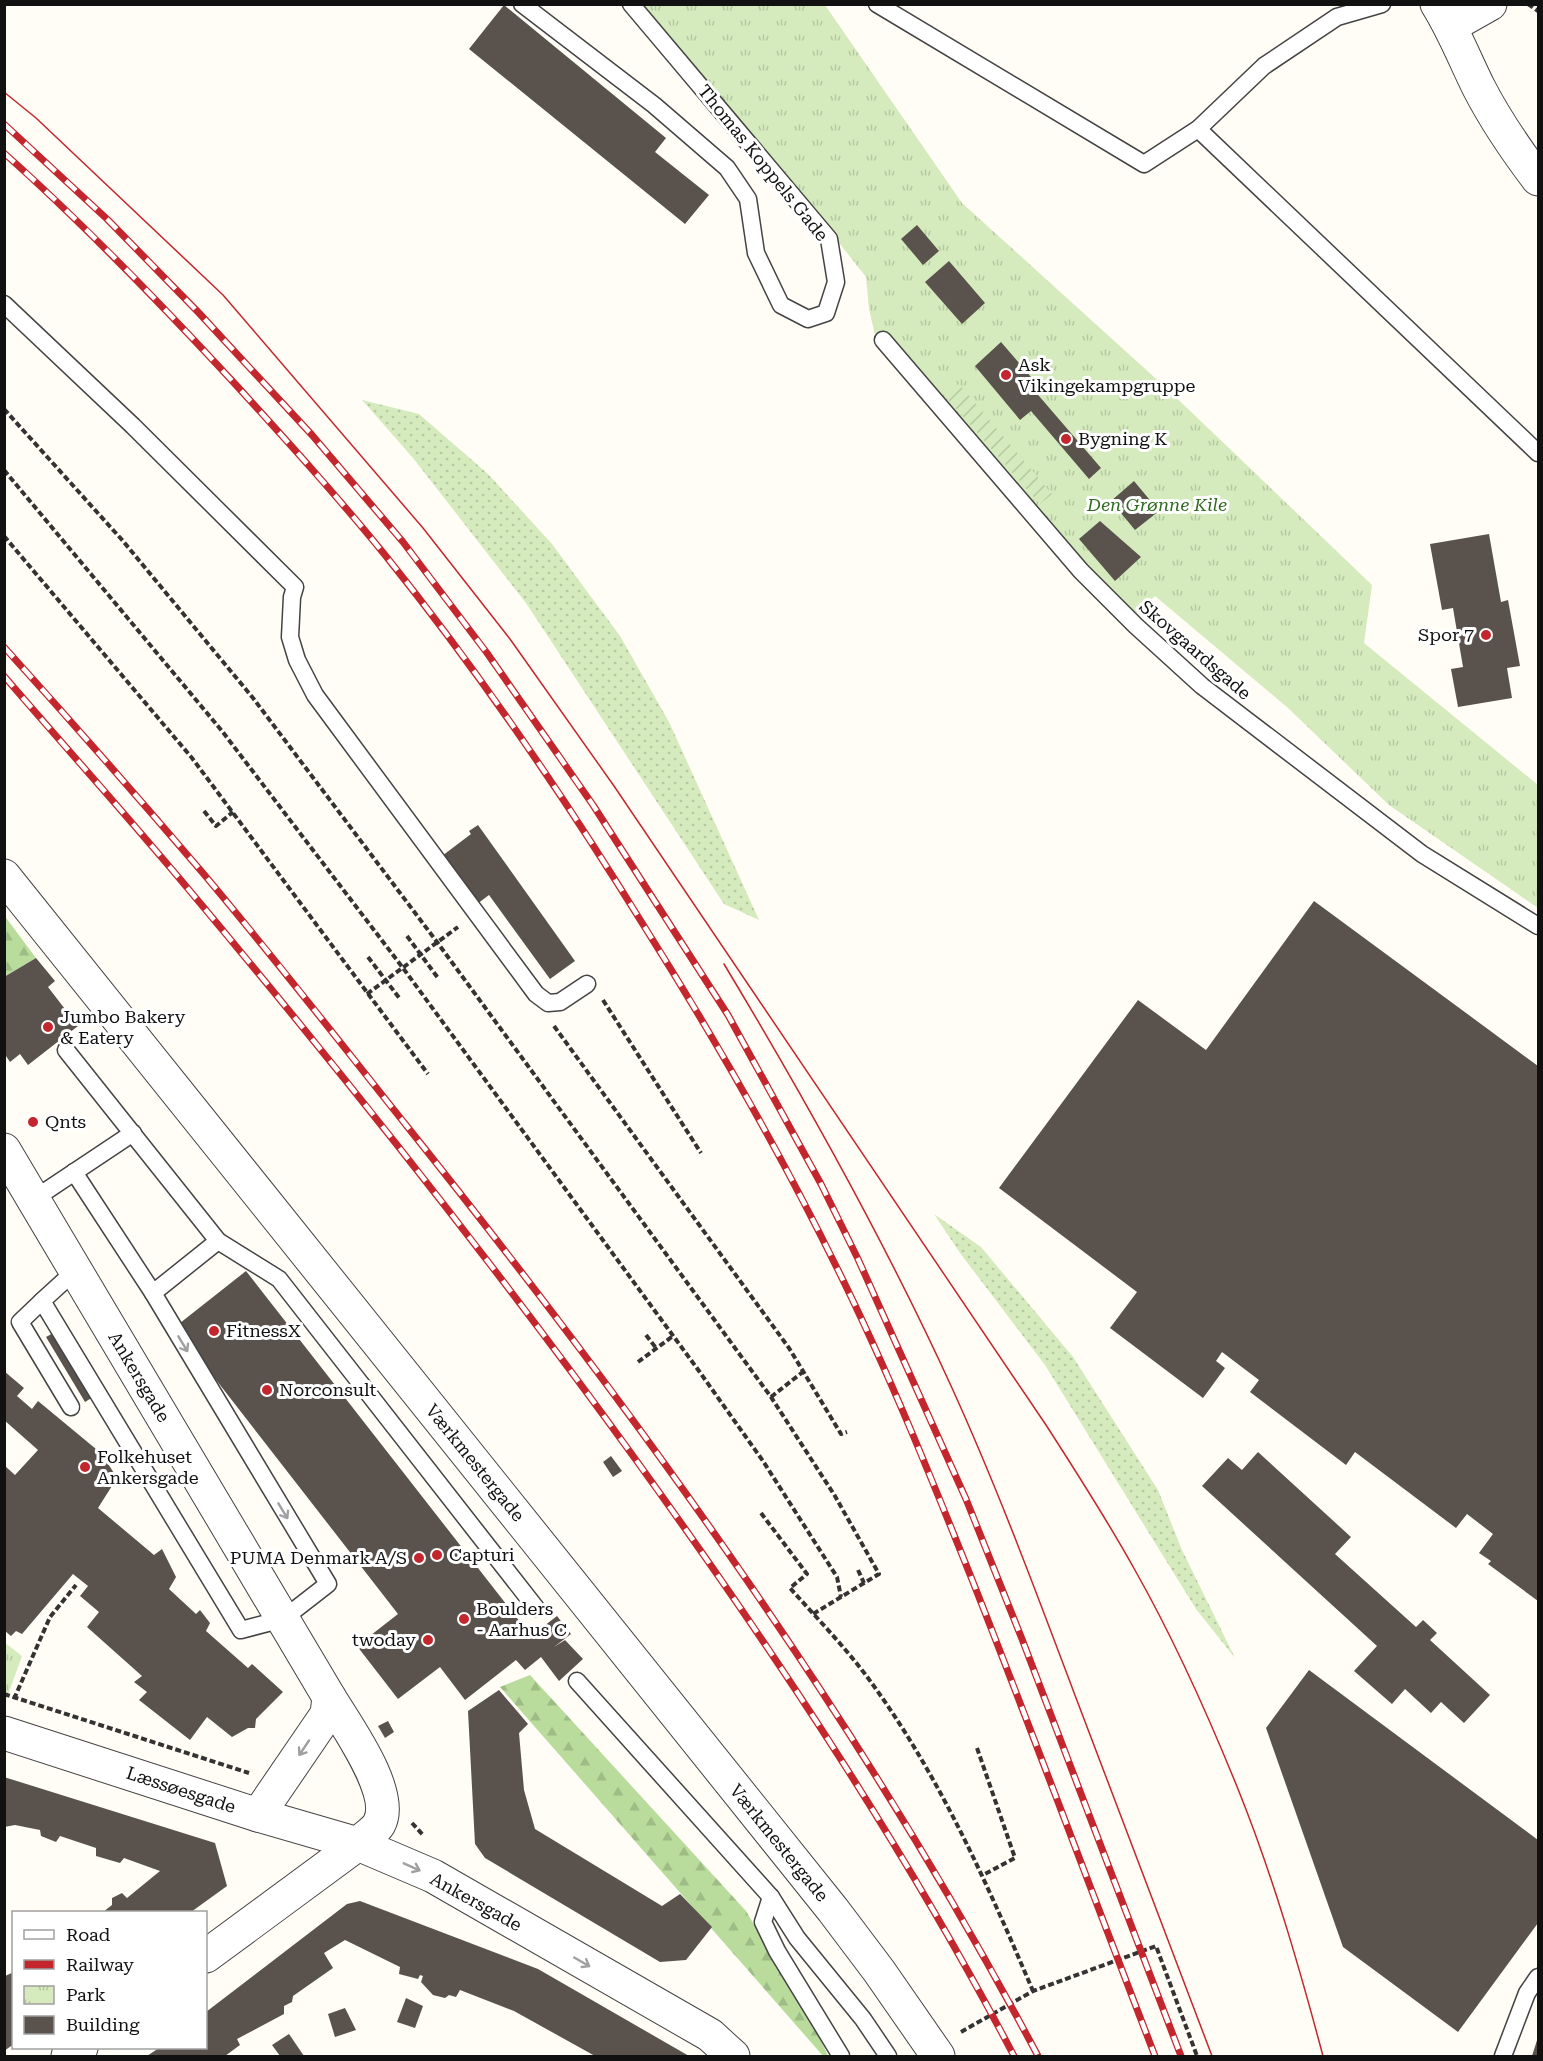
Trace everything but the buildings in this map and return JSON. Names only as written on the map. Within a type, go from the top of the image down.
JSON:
[{"type":"street","points":[[1490,4],[1444,15],[1480,89],[1508,139],[1539,179]]},
{"type":"street","name":"Værkmestergade","points":[[4,876],[833,1910],[879,1971],[946,2046]]},
{"type":"street","name":"Ankersgade","points":[[4,1150],[372,1770],[380,1789],[381,1812],[378,1824],[358,1844],[433,1876],[710,2035],[733,2056]]},
{"type":"street","points":[[258,1815],[327,1714],[329,1697]]},
{"type":"street","name":"Læssøesgade","points":[[8,1720],[258,1815],[358,1844]]},
{"type":"street","points":[[207,1955],[358,1844]]},
{"type":"lane","name":"Thomas Koppels Gade","points":[[522,4],[654,105],[727,168],[748,199],[756,253],[781,305],[808,319],[825,313],[836,282],[829,239],[631,4]]},
{"type":"lane","points":[[877,4],[1144,164],[1198,129],[1264,66],[1337,17],[1382,4]]},
{"type":"lane","points":[[1198,129],[1539,453]]},
{"type":"lane","points":[[4,304],[133,426],[295,587],[292,597],[290,638],[297,660],[315,695],[536,994],[548,1003],[560,1002],[587,984]]},
{"type":"lane","name":"Skovgaardsgade","points":[[883,340],[1081,570],[1136,626],[1202,686],[1422,854],[1539,926]]},
{"type":"lane","points":[[66,1050],[218,1241],[279,1279],[536,1608]]},
{"type":"lane","points":[[34,1199],[132,1133]]},
{"type":"lane","points":[[42,1301],[241,1630],[283,1619],[327,1584],[153,1293],[74,1172]]},
{"type":"lane","points":[[153,1293],[218,1241]]},
{"type":"lane","points":[[71,1407],[20,1322],[76,1270]]},
{"type":"lane","points":[[578,1681],[771,1896],[797,1938],[863,2019],[888,2056]]},
{"type":"lane","points":[[771,1896],[763,1922],[777,1951],[841,2056]]},
{"type":"lane","points":[[1503,2056],[1527,1993],[1539,1977]]},
{"type":"path","points":[[1528,4],[1539,11]]},
{"type":"path","points":[[4,409],[123,541],[253,698],[437,942],[771,1397],[835,1497],[879,1574],[813,1614]]},
{"type":"path","points":[[4,470],[222,731],[403,968],[763,1461],[837,1577],[841,1597]]},
{"type":"path","points":[[4,536],[192,759],[428,1074]]},
{"type":"path","points":[[204,812],[216,826],[233,812]]},
{"type":"path","points":[[367,994],[477,913]]},
{"type":"path","points":[[407,936],[438,978]]},
{"type":"path","points":[[368,957],[400,999]]},
{"type":"path","points":[[587,984],[601,997],[700,1154]]},
{"type":"path","points":[[536,994],[557,1032],[789,1348],[841,1434],[846,1432]]},
{"type":"path","points":[[646,1335],[656,1348]]},
{"type":"path","points":[[638,1362],[673,1336]]},
{"type":"path","points":[[771,1397],[804,1371]]},
{"type":"path","points":[[761,1513],[807,1574],[790,1588],[864,1673],[909,1739],[955,1817],[983,1875],[1033,1991]]},
{"type":"path","points":[[858,1570],[864,1583]]},
{"type":"path","points":[[8,1720],[50,1617],[76,1585]]},
{"type":"path","points":[[977,1748],[1015,1858],[983,1875]]},
{"type":"path","points":[[946,2046],[1033,1991],[1156,1946],[1197,2056]]},
{"type":"green space","name":"Den Grønne Kile","points":[[643,5],[825,5],[962,203],[1164,386],[1372,585],[1364,643],[1538,785],[1538,908],[1389,805],[1288,708],[1155,596],[1134,615],[877,344],[869,309],[866,277],[781,169]]},
{"type":"green space","points":[[959,384],[1052,494],[1040,504],[945,396]]},
{"type":"green space","points":[[362,400],[419,414],[488,474],[552,544],[620,636],[669,722],[759,920],[724,904],[526,603],[413,458]]},
{"type":"green space","points":[[4,915],[36,958],[4,977]]},
{"type":"green space","points":[[934,1214],[981,1247],[1073,1357],[1158,1490],[1182,1550],[1235,1658],[1196,1609],[1045,1365],[960,1253]]},
{"type":"green space","points":[[4,1642],[22,1656],[5,1703],[4,1703]]},
{"type":"green space","points":[[530,1675],[746,1911],[818,2034],[828,2056],[823,2056],[500,1687]]},
{"type":"tram line","points":[[4,92],[36,118],[223,295],[423,528],[510,639],[614,786],[1046,1425],[1136,1572],[1178,1651],[1203,1706],[1263,1855],[1295,1955],[1323,2056]]},
{"type":"tram line","points":[[724,964],[844,1173],[900,1279],[952,1388],[1015,1538],[1212,2056]]},
{"type":"railway","points":[[4,124],[107,219],[199,313],[312,435],[403,542],[487,653],[593,805],[728,1015],[821,1184],[858,1259],[966,1499],[1022,1639],[1181,2056]]},
{"type":"railway","points":[[4,153],[94,237],[180,325],[293,448],[385,555],[521,737],[614,878],[696,1010],[793,1182],[838,1270],[892,1385],[973,1582],[1155,2056]]},
{"type":"railway","points":[[4,647],[178,844],[280,966],[493,1236],[663,1461],[823,1693],[898,1812],[970,1933],[1038,2056]]},
{"type":"railway","points":[[4,676],[248,961],[474,1243],[583,1387],[738,1604],[836,1752],[928,1902],[1014,2056]]},
{"type":"place","name":"Ask Vikingekampgruppe","points":[[1006,375]]},
{"type":"place","name":"Bygning K","points":[[1066,439]]},
{"type":"place","name":"Spor 7","points":[[1486,635]]},
{"type":"place","name":"Jumbo Bakery & Eatery","points":[[48,1027]]},
{"type":"place","name":"Qnts","points":[[33,1122]]},
{"type":"place","name":"FitnessX","points":[[214,1331]]},
{"type":"place","name":"Norconsult","points":[[267,1390]]},
{"type":"place","name":"Folkehuset Ankersgade","points":[[85,1467]]},
{"type":"place","name":"Capturi","points":[[437,1555]]},
{"type":"place","name":"PUMA Denmark A/S","points":[[419,1558]]},
{"type":"place","name":"Boulders - Aarhus C","points":[[464,1619]]},
{"type":"place","name":"twoday","points":[[428,1640]]}]
